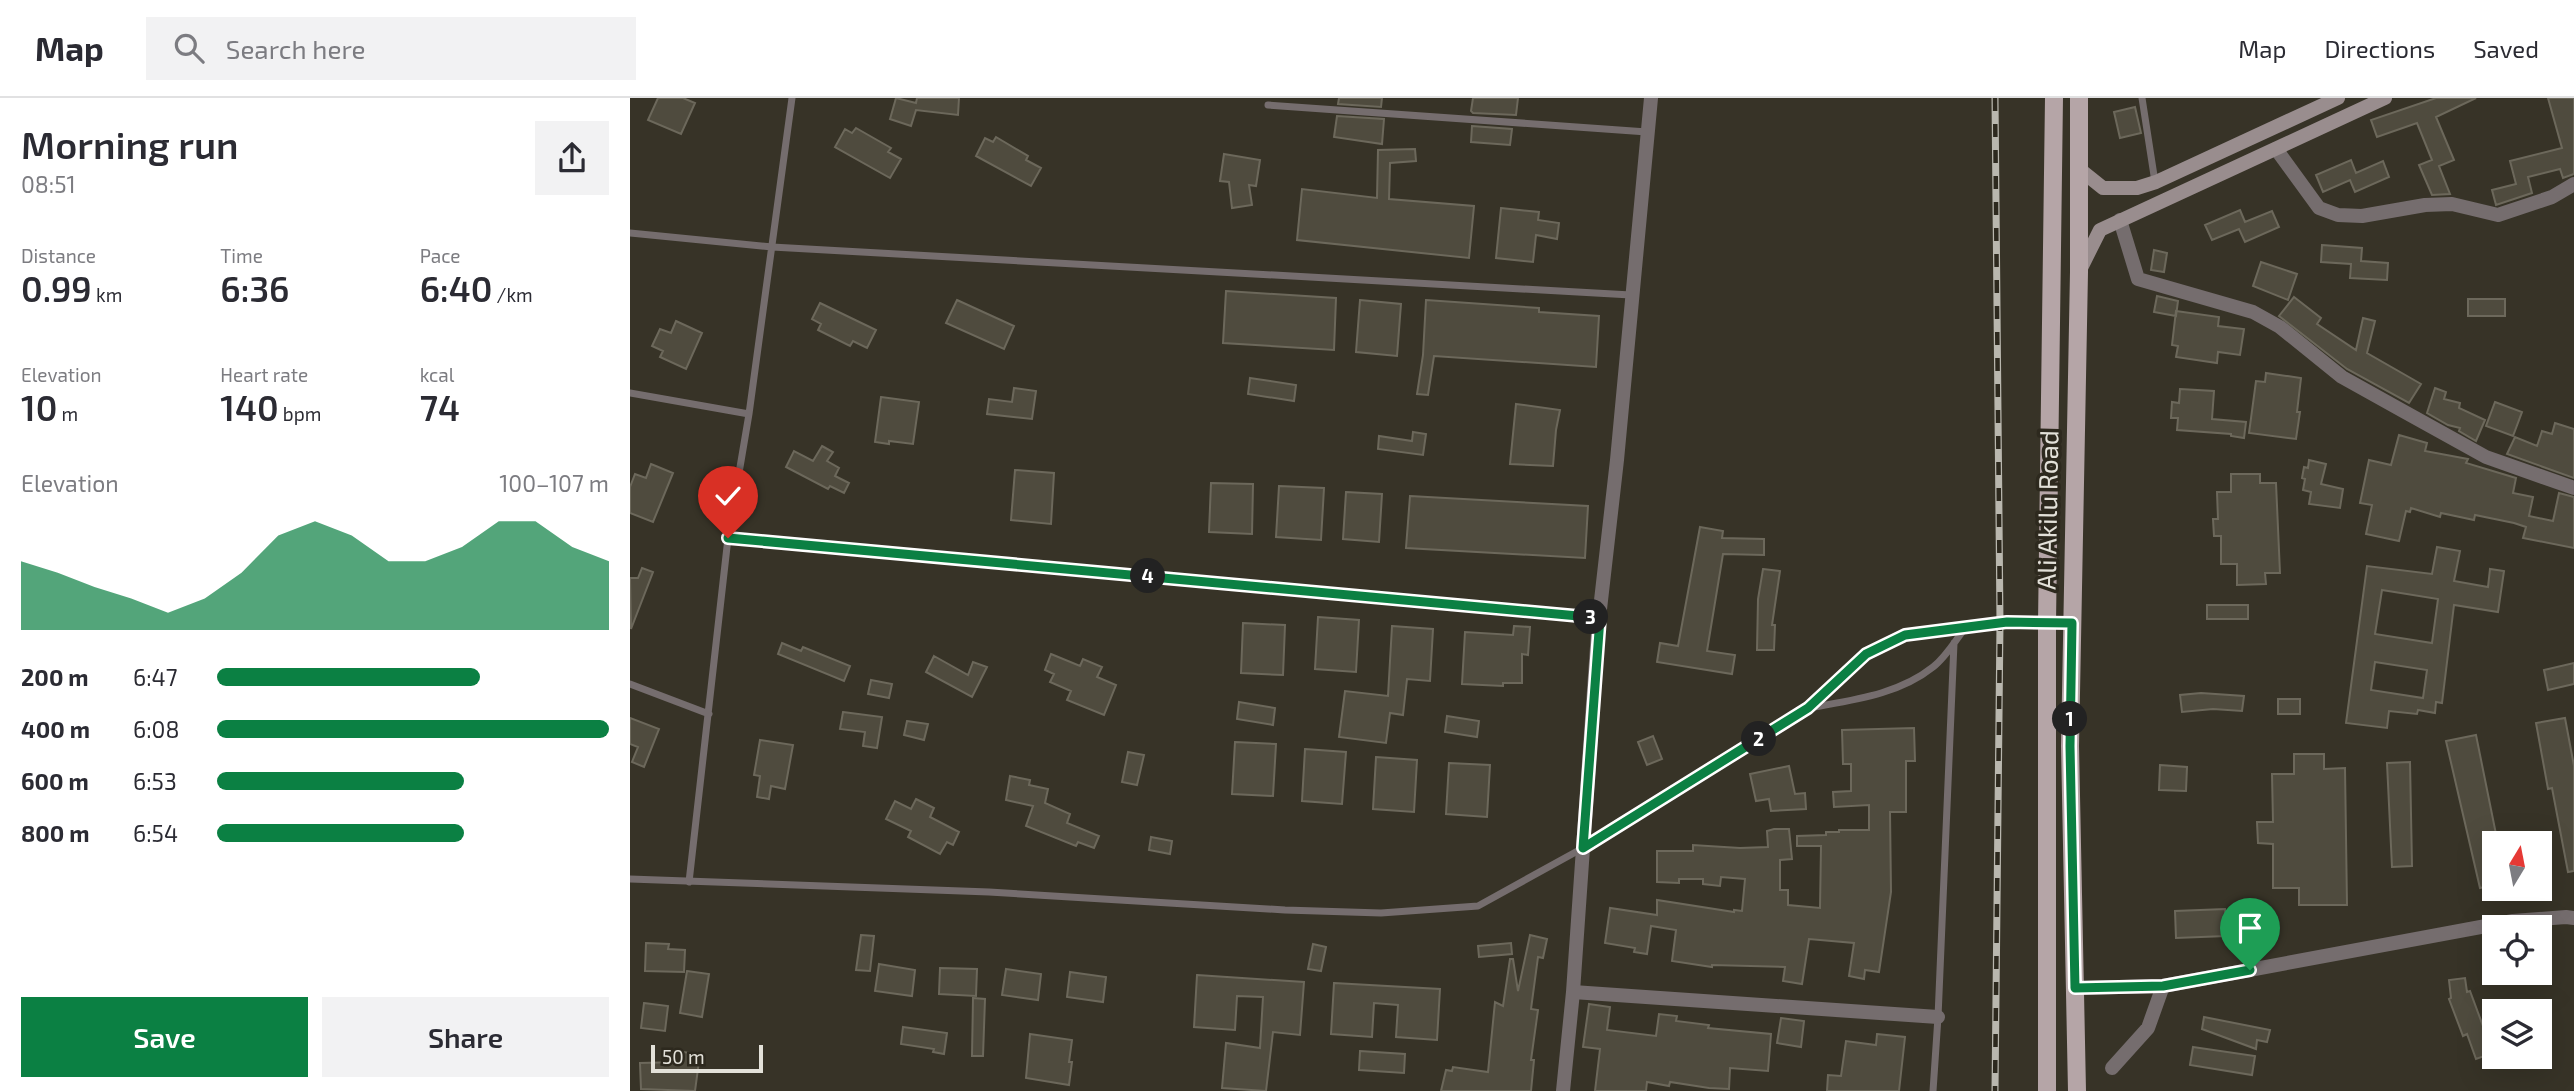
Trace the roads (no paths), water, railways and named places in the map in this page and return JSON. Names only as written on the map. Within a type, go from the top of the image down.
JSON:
[{"type":"main road","name":"Ali Akilu Road","points":[[2048,1091],[2047,623],[2054,98]]},
{"type":"main road","name":"Ali Akilu Road","points":[[2077,1091],[2070,746],[2079,271],[2079,98]]},
{"type":"main road","points":[[2047,623],[2072,623]]},
{"type":"street","points":[[1563,1091],[1573,992],[1600,618],[1651,98]]},
{"type":"street","points":[[2078,168],[2103,187],[2137,188],[2338,98]]},
{"type":"street","points":[[2079,271],[2100,230],[2385,98]]},
{"type":"street","points":[[2276,149],[2319,208],[2338,215],[2362,216],[2425,205],[2452,204],[2498,215],[2553,197],[2574,184]]},
{"type":"street","points":[[2120,220],[2138,279],[2253,312],[2280,327],[2342,377],[2414,418],[2486,457],[2574,488]]},
{"type":"street","points":[[2075,988],[2163,986],[2513,921],[2566,916],[2574,918]]},
{"type":"street","points":[[2112,1068],[2148,1028],[2163,986]]},
{"type":"street","points":[[1573,992],[1938,1017]]},
{"type":"lane","points":[[689,882],[728,538],[749,414],[792,98]]},
{"type":"lane","points":[[2142,98],[2155,182]]},
{"type":"lane","points":[[1268,105],[1648,132]]},
{"type":"lane","points":[[630,233],[772,247],[1631,295]]},
{"type":"lane","points":[[630,393],[749,414]]},
{"type":"lane","points":[[728,538],[1600,618]]},
{"type":"lane","points":[[630,879],[989,892],[1381,913],[1478,906],[1583,848],[1808,708],[1866,654],[1905,635],[2007,622],[2047,623]]},
{"type":"lane","points":[[1808,708],[1870,697],[1911,682],[1936,666],[1965,628]]},
{"type":"lane","points":[[1933,1091],[1954,643]]},
{"type":"lane","points":[[630,684],[709,715]]},
{"type":"railway","points":[[1995,98],[2000,623],[1995,1091]]}]
